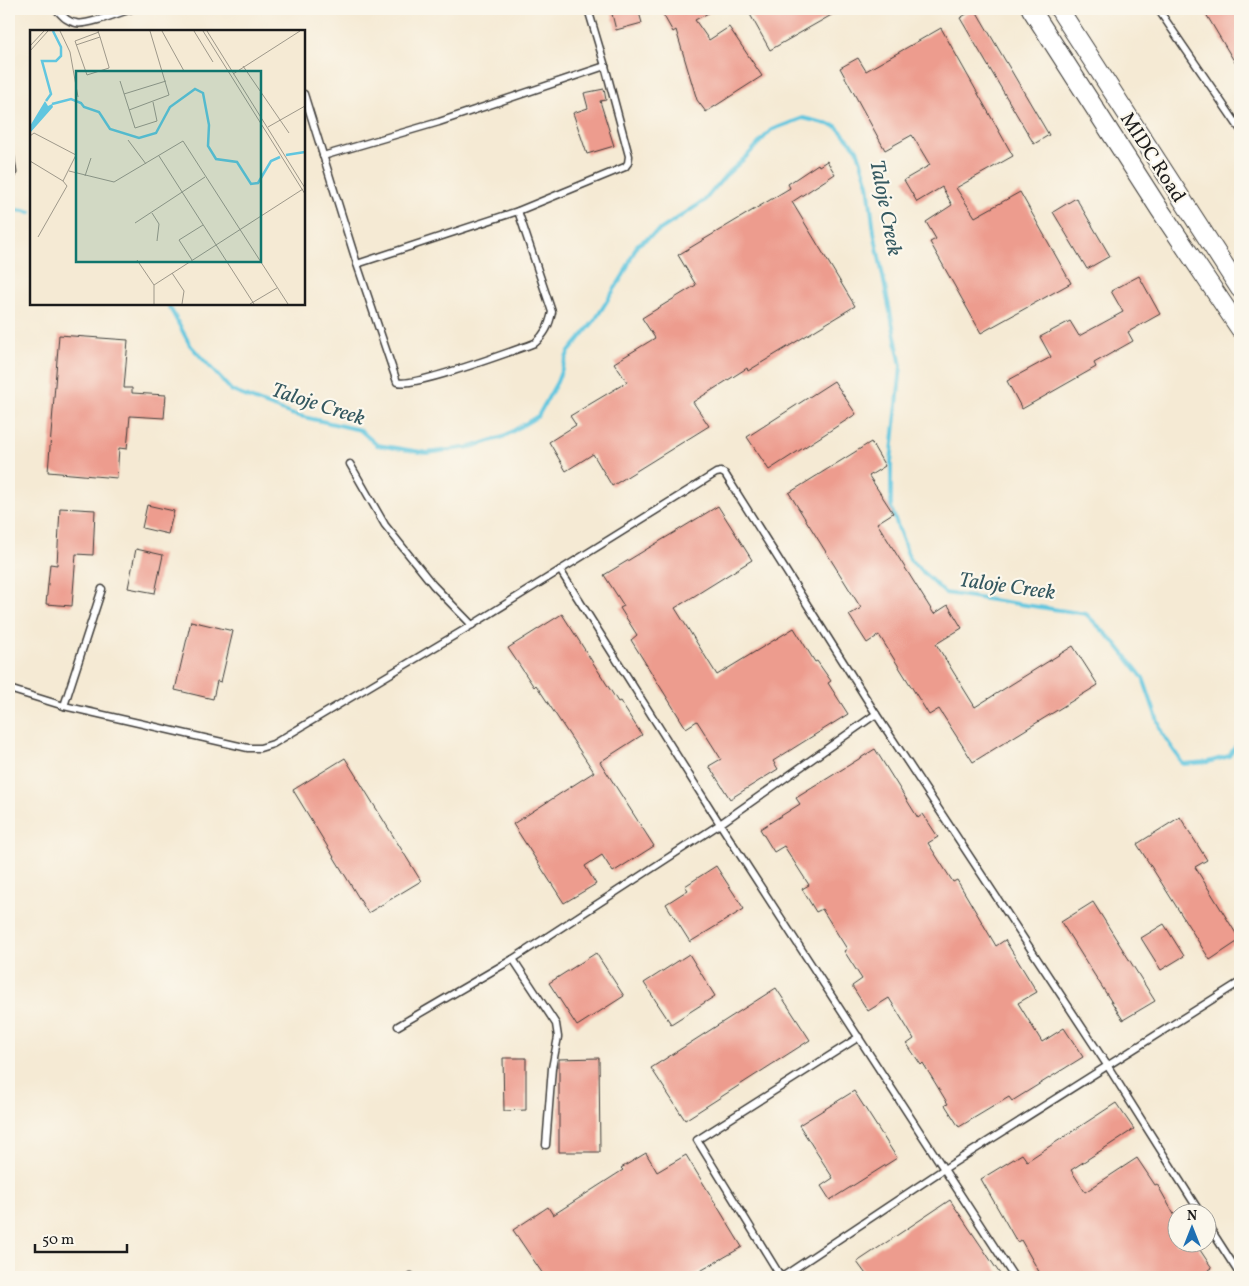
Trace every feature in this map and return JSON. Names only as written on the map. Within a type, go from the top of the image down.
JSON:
[{"type":"main road","name":"MIDC Road","points":[[1031,9],[1160,210],[1240,329]]},
{"type":"main road","name":"MIDC Road","points":[[1066,12],[1240,289]]},
{"type":"lane","points":[[56,9],[64,18],[74,23],[83,24],[131,9]]},
{"type":"lane","points":[[357,264],[518,211],[625,167],[629,156],[588,9]]},
{"type":"lane","points":[[1158,9],[1240,129]]},
{"type":"lane","points":[[323,156],[440,122],[605,66]]},
{"type":"lane","points":[[305,97],[357,264],[397,382],[401,384],[424,380],[443,374],[534,343],[544,334],[549,326],[552,312],[518,211]]},
{"type":"lane","points":[[9,145],[13,173]]},
{"type":"lane","points":[[350,464],[385,525],[433,585],[472,625]]},
{"type":"lane","points":[[9,689],[64,706],[248,748],[260,748],[273,744],[472,625],[716,473],[721,472],[725,474],[876,714],[1107,1065],[1195,1204]]},
{"type":"lane","points":[[560,570],[720,824],[1014,1277]]},
{"type":"lane","points":[[64,706],[102,589]]},
{"type":"lane","points":[[398,1026],[513,959],[720,824],[876,714]]},
{"type":"lane","points":[[513,959],[559,1030],[552,1068],[546,1145]]},
{"type":"lane","points":[[859,1037],[697,1140],[781,1277],[944,1169],[1240,982]]},
{"type":"lane","points":[[1216,1238],[1240,1275]]},
{"type":"building","points":[[638,9],[642,23],[616,30],[612,14]]},
{"type":"building","points":[[660,9],[716,9],[695,20],[709,40],[729,27],[762,76],[706,112],[697,100],[676,30],[673,32]]},
{"type":"building","points":[[747,9],[842,9],[770,50]]},
{"type":"building","points":[[975,9],[1049,135],[1034,144],[960,18]]},
{"type":"building","points":[[1203,9],[1240,9],[1240,71]]},
{"type":"building","points":[[941,28],[1013,156],[956,188],[975,217],[1020,192],[1071,283],[981,333],[930,242],[936,239],[926,222],[952,205],[942,187],[917,202],[904,180],[930,165],[912,135],[885,150],[840,68],[858,58],[866,71]]},
{"type":"building","points":[[604,89],[606,100],[600,101],[614,146],[587,154],[573,113],[588,108],[584,93]]},
{"type":"building","points":[[827,161],[835,174],[792,202],[855,306],[748,371],[747,368],[693,402],[709,426],[612,486],[593,454],[566,471],[549,442],[576,425],[570,416],[627,382],[614,363],[655,338],[642,318],[696,285],[678,255],[790,188],[788,184],[818,164],[819,166]]},
{"type":"building","points":[[1076,198],[1110,256],[1087,269],[1053,212]]},
{"type":"building","points":[[1139,276],[1160,314],[1128,332],[1133,341],[1094,363],[1096,367],[1022,409],[1007,381],[1051,357],[1040,337],[1070,321],[1079,336],[1123,312],[1111,291]]},
{"type":"building","points":[[59,335],[128,340],[124,388],[132,388],[132,393],[166,395],[164,418],[130,416],[127,449],[119,448],[117,478],[48,472]]},
{"type":"building","points":[[834,381],[856,414],[769,470],[747,437]]},
{"type":"building","points":[[871,442],[885,466],[869,476],[893,513],[877,523],[934,614],[948,605],[962,628],[936,644],[975,707],[1073,646],[1098,685],[973,762],[939,709],[929,715],[879,635],[867,643],[849,615],[861,608],[789,493]]},
{"type":"building","points":[[147,505],[174,511],[168,534],[142,528]]},
{"type":"building","points":[[718,506],[752,560],[675,608],[717,675],[794,628],[815,662],[817,661],[831,681],[828,683],[848,714],[773,761],[778,769],[730,799],[709,766],[721,759],[697,721],[686,728],[631,640],[637,635],[620,608],[624,606],[604,575]]},
{"type":"building","points":[[60,508],[95,510],[93,555],[76,554],[72,606],[46,604],[50,564],[57,565]]},
{"type":"building","points":[[136,549],[163,555],[155,593],[128,588]]},
{"type":"building","points":[[562,614],[618,702],[620,701],[642,735],[600,762],[654,846],[613,872],[602,855],[585,866],[596,884],[564,903],[513,824],[594,772],[536,685],[534,687],[508,648]]},
{"type":"building","points":[[191,621],[233,631],[221,682],[217,681],[213,699],[175,690]]},
{"type":"building","points":[[875,749],[918,818],[923,814],[938,837],[928,843],[953,882],[957,880],[996,946],[1005,940],[1037,992],[1018,1003],[1042,1042],[1064,1028],[1083,1057],[1012,1101],[1009,1097],[959,1127],[945,1105],[948,1104],[923,1063],[921,1065],[907,1044],[914,1039],[889,998],[868,1011],[852,986],[862,979],[844,951],[847,949],[822,909],[816,912],[802,889],[809,885],[784,846],[774,852],[760,829],[800,804],[796,798]]},
{"type":"building","points":[[345,758],[421,881],[368,913],[293,790]]},
{"type":"building","points":[[1180,817],[1207,860],[1195,867],[1240,940],[1210,960],[1137,844]]},
{"type":"building","points":[[716,866],[744,909],[690,942],[666,904],[688,890],[685,886]]},
{"type":"building","points":[[1093,902],[1155,1001],[1123,1020],[1061,922]]},
{"type":"building","points":[[1164,924],[1184,956],[1161,970],[1141,938]]},
{"type":"building","points":[[596,953],[624,996],[577,1026],[549,983]]},
{"type":"building","points":[[689,954],[715,996],[671,1024],[644,983]]},
{"type":"building","points":[[776,988],[810,1040],[685,1120],[651,1068]]},
{"type":"building","points":[[503,1058],[526,1058],[526,1110],[504,1111]]},
{"type":"building","points":[[599,1058],[600,1152],[559,1152],[559,1059]]},
{"type":"building","points":[[854,1091],[897,1158],[830,1200],[821,1186],[833,1178],[799,1125]]},
{"type":"building","points":[[1116,1103],[1134,1129],[1071,1170],[1085,1192],[1137,1158],[1155,1185],[1157,1184],[1168,1204],[1166,1204],[1166,1254],[1203,1254],[1212,1268],[1198,1277],[1042,1277],[1021,1240],[1017,1242],[981,1179],[1022,1154],[1027,1161]]},
{"type":"building","points":[[646,1153],[657,1172],[686,1155],[742,1247],[690,1277],[545,1277],[513,1230],[548,1207],[553,1215]]},
{"type":"building","points":[[950,1200],[1002,1277],[868,1277],[857,1262]]},
{"type":"waterway","name":"Taloje Creek","points":[[169,305],[190,345],[232,391],[291,414],[360,430],[377,445],[427,453],[471,447],[503,437],[538,416],[557,382],[568,353],[595,320],[624,274],[637,245],[704,201],[725,176],[771,130],[803,118],[836,126],[857,149],[868,184],[874,232],[901,366],[891,462],[891,508],[910,560],[945,593],[1086,614],[1117,645],[1143,678],[1162,733],[1183,764],[1208,762],[1229,756],[1240,740]]},
{"type":"waterway","name":"Taloje Creek","points":[[9,209],[30,212]]}]
